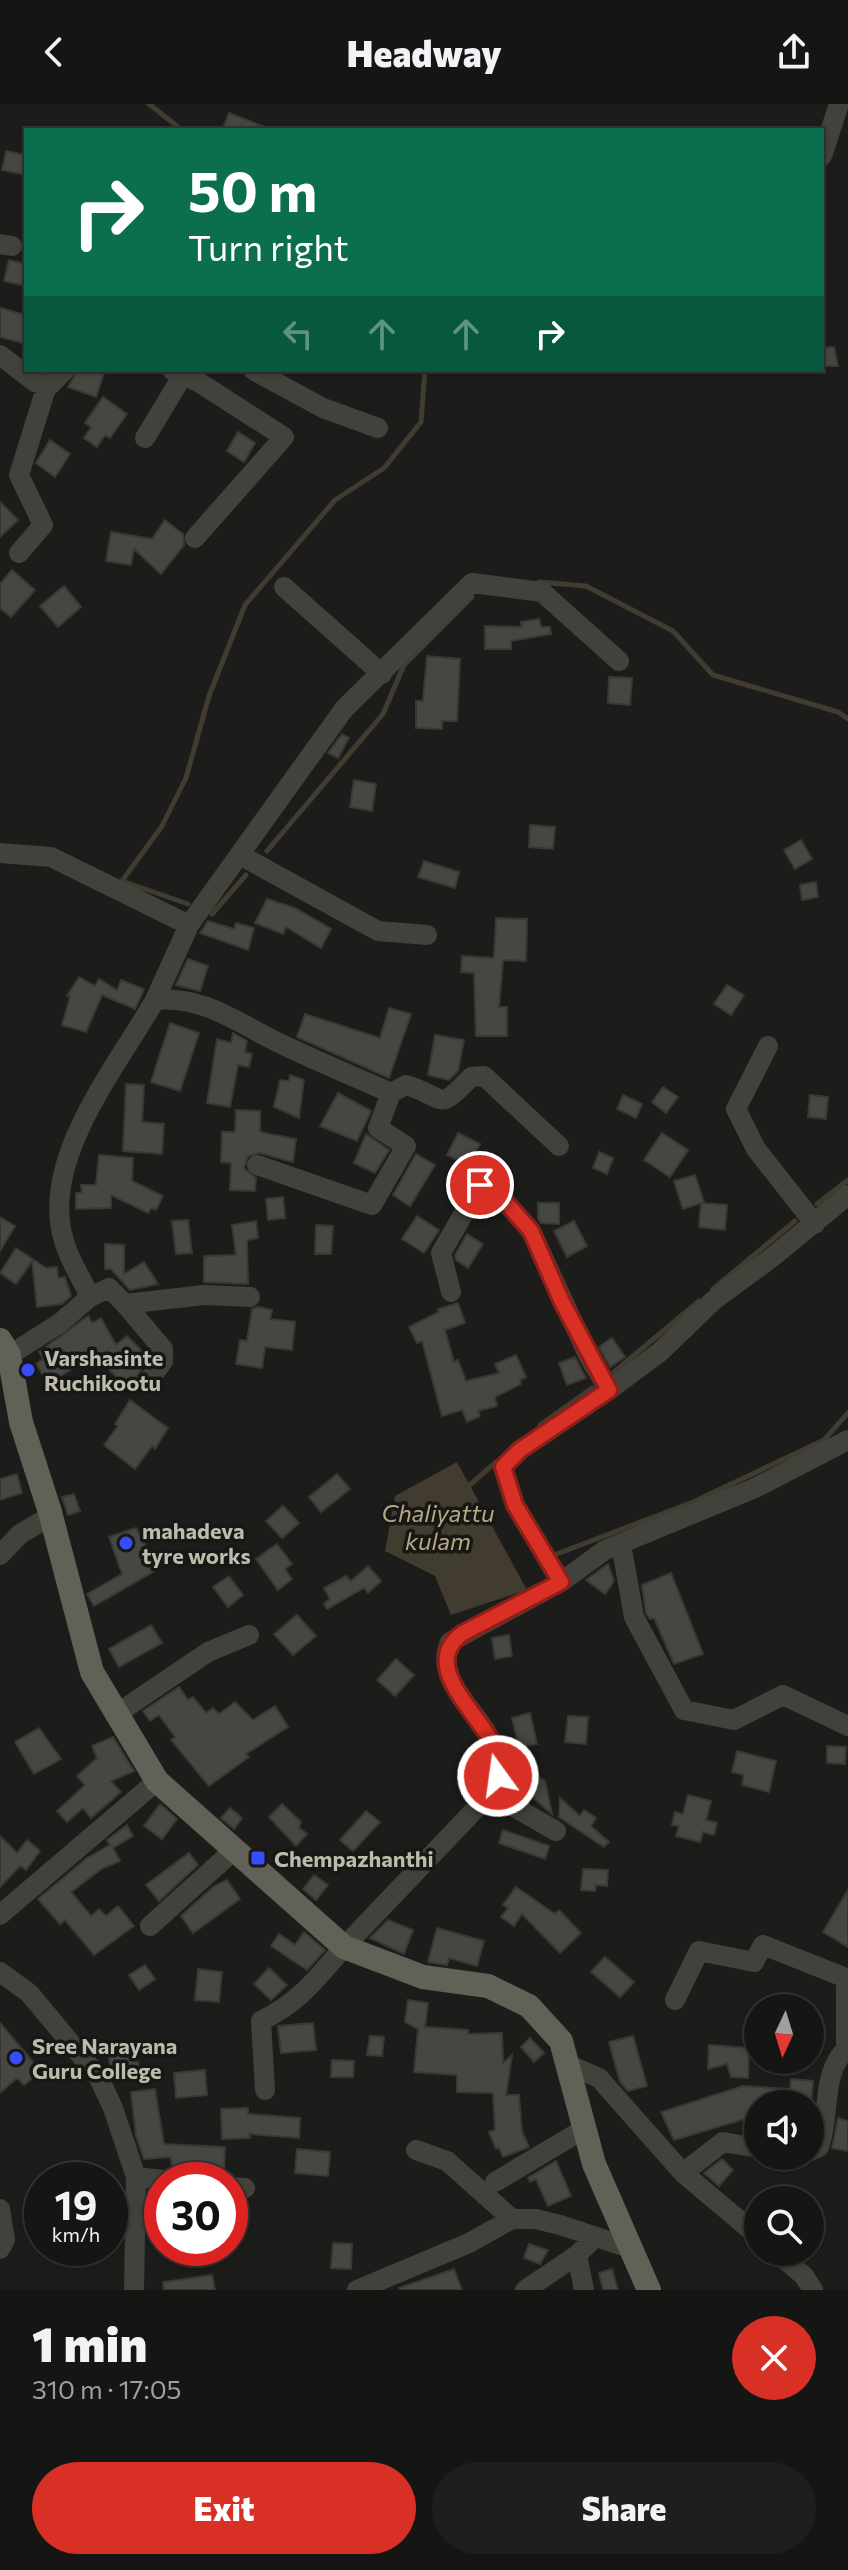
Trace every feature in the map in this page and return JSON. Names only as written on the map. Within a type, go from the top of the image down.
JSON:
[{"type":"main road","points":[[3,1352],[92,1672],[157,1781],[344,1947],[423,1977],[488,1986],[529,2006],[561,2041],[594,2164],[649,2290]]},
{"type":"street","points":[[824,150],[839,104]]},
{"type":"street","points":[[0,355],[35,382],[47,385],[60,379],[64,372]]},
{"type":"street","points":[[257,372],[323,408],[378,428]]},
{"type":"street","points":[[145,438],[190,375],[284,437],[195,538]]},
{"type":"street","points":[[19,553],[43,525],[19,475],[47,385]]},
{"type":"street","points":[[90,1297],[63,1240],[60,1200],[63,1165],[155,1000],[189,925],[344,709],[472,583],[542,592],[619,661]]},
{"type":"street","points":[[284,587],[382,674]]},
{"type":"street","points":[[0,853],[51,857],[189,925]]},
{"type":"street","points":[[240,855],[378,931],[427,935]]},
{"type":"street","points":[[155,1000],[176,998],[221,1012],[276,1042],[391,1093]]},
{"type":"street","points":[[768,1046],[736,1109],[756,1149],[815,1224]]},
{"type":"street","points":[[257,1165],[372,1205],[406,1146],[378,1128],[377,1122],[391,1093],[406,1085],[437,1100],[447,1100],[454,1097],[471,1077],[484,1076],[559,1146]]},
{"type":"street","points":[[451,1292],[441,1253],[480,1185],[503,1199],[531,1231],[562,1302],[609,1390]]},
{"type":"street","points":[[561,1582],[515,1505],[503,1467],[520,1450],[660,1352],[714,1300],[815,1224],[848,1195]]},
{"type":"street","points":[[3,1352],[60,1323],[90,1297],[109,1288],[163,1349],[163,1361],[150,1379]]},
{"type":"street","points":[[125,1304],[204,1295],[250,1297]]},
{"type":"street","points":[[265,2090],[261,2021],[290,2007],[318,1981],[344,1947],[488,1792],[498,1776],[497,1753],[447,1673],[444,1655],[450,1642],[561,1582],[596,1556],[755,1488],[848,1440]]},
{"type":"street","points":[[0,1555],[20,1534],[51,1516]]},
{"type":"street","points":[[621,1544],[634,1617],[684,1710],[734,1720],[783,1695],[848,1726]]},
{"type":"street","points":[[115,1715],[208,1652],[249,1635]]},
{"type":"street","points":[[0,1915],[157,1781]]},
{"type":"street","points":[[488,1792],[556,1831]]},
{"type":"street","points":[[150,1926],[233,1851]]},
{"type":"street","points":[[675,2000],[699,1951],[754,1962],[763,1945],[846,1978],[847,2048],[829,2075],[824,2121]]},
{"type":"street","points":[[0,1972],[29,1993],[98,2076],[136,2177],[134,2290],[126,2290]]},
{"type":"street","points":[[569,2065],[599,2078],[683,2173],[744,2224]]},
{"type":"street","points":[[495,2182],[584,2129]]},
{"type":"street","points":[[683,2173],[723,2142],[744,2146]]},
{"type":"street","points":[[416,2150],[447,2161],[512,2219]]},
{"type":"street","points":[[136,2177],[144,2178]]},
{"type":"street","points":[[0,2209],[5,2240],[0,2249]]},
{"type":"street","points":[[357,2290],[469,2243],[512,2219],[548,2222],[630,2248]]},
{"type":"street","points":[[525,2290],[577,2255],[594,2238]]},
{"type":"street","points":[[577,2255],[584,2290]]},
{"type":"street","points":[[792,2266],[813,2290]]},
{"type":"water","name":"Chaliyattu kulam","points":[[457,1462],[527,1590],[451,1615],[435,1576],[385,1551],[395,1496]]},
{"type":"building","points":[[229,113],[267,128],[223,128]]},
{"type":"building","points":[[6,151],[24,155],[24,175],[2,170]]},
{"type":"building","points":[[9,260],[24,264],[24,286],[4,281]]},
{"type":"building","points":[[0,308],[24,314],[24,343],[0,337]]},
{"type":"building","points":[[834,347],[838,366],[824,366],[824,348]]},
{"type":"building","points":[[77,372],[104,372],[96,397],[68,387]]},
{"type":"building","points":[[103,397],[127,414],[110,438],[105,435],[97,447],[84,438],[91,427],[85,423]]},
{"type":"building","points":[[238,432],[255,443],[244,462],[227,451]]},
{"type":"building","points":[[50,440],[70,454],[55,477],[36,463]]},
{"type":"building","points":[[0,502],[18,520],[0,537]]},
{"type":"building","points":[[165,520],[183,534],[184,545],[161,574],[134,549],[131,565],[106,561],[111,532],[152,539]]},
{"type":"building","points":[[12,570],[35,590],[11,617],[0,608],[0,584]]},
{"type":"building","points":[[64,586],[81,607],[58,627],[40,606]]},
{"type":"building","points":[[539,619],[541,627],[550,627],[551,634],[511,641],[511,649],[485,649],[485,626],[522,627],[521,622]]},
{"type":"building","points":[[427,656],[460,659],[457,721],[442,721],[442,729],[416,728],[416,701],[423,701]]},
{"type":"building","points":[[609,677],[632,678],[630,705],[608,703]]},
{"type":"building","points":[[342,734],[349,738],[338,758],[328,753]]},
{"type":"building","points":[[354,780],[376,784],[372,811],[350,807]]},
{"type":"building","points":[[530,825],[555,827],[553,849],[529,847]]},
{"type":"building","points":[[801,840],[812,859],[795,869],[784,850]]},
{"type":"building","points":[[424,861],[459,872],[455,888],[418,877]]},
{"type":"building","points":[[816,882],[818,897],[802,900],[800,885]]},
{"type":"building","points":[[267,899],[295,908],[331,929],[321,948],[286,927],[283,934],[255,923]]},
{"type":"building","points":[[496,918],[527,919],[526,961],[503,960],[499,1007],[507,1007],[507,1036],[476,1036],[474,973],[461,972],[462,956],[494,958]]},
{"type":"building","points":[[208,921],[234,929],[236,923],[254,928],[248,950],[200,933]]},
{"type":"building","points":[[188,959],[208,966],[200,991],[176,985]]},
{"type":"building","points":[[79,977],[95,986],[99,979],[117,990],[121,980],[144,989],[135,1009],[102,995],[86,1032],[62,1025],[70,997],[67,996]]},
{"type":"building","points":[[727,985],[744,995],[731,1015],[714,1004]]},
{"type":"building","points":[[389,1008],[411,1014],[389,1078],[297,1037],[305,1014],[380,1038]]},
{"type":"building","points":[[170,1023],[199,1033],[180,1091],[151,1082]]},
{"type":"building","points":[[233,1033],[247,1041],[245,1052],[252,1054],[249,1067],[238,1065],[230,1107],[207,1103],[217,1039],[231,1043]]},
{"type":"building","points":[[435,1035],[464,1040],[458,1071],[449,1080],[428,1075]]},
{"type":"building","points":[[290,1075],[304,1080],[299,1118],[274,1107],[280,1080],[289,1081]]},
{"type":"building","points":[[126,1084],[144,1085],[142,1122],[164,1124],[162,1154],[123,1151]]},
{"type":"building","points":[[663,1087],[678,1097],[666,1113],[652,1102]]},
{"type":"building","points":[[338,1093],[371,1111],[357,1141],[320,1126]]},
{"type":"building","points":[[623,1095],[642,1104],[636,1118],[617,1109]]},
{"type":"building","points":[[810,1095],[828,1097],[826,1119],[808,1117]]},
{"type":"building","points":[[236,1110],[260,1111],[260,1132],[296,1139],[293,1162],[260,1153],[248,1156],[244,1168],[256,1178],[255,1191],[230,1190],[231,1163],[221,1162],[222,1132],[235,1132]]},
{"type":"building","points":[[458,1133],[480,1144],[469,1166],[447,1155]]},
{"type":"building","points":[[662,1133],[688,1150],[670,1177],[644,1160]]},
{"type":"building","points":[[366,1134],[389,1150],[375,1173],[354,1163]]},
{"type":"building","points":[[599,1152],[613,1158],[607,1174],[593,1168]]},
{"type":"building","points":[[416,1154],[435,1165],[410,1206],[393,1195]]},
{"type":"building","points":[[99,1155],[133,1158],[132,1181],[163,1196],[156,1210],[151,1208],[148,1213],[111,1195],[111,1208],[76,1209],[76,1193],[82,1193],[81,1185],[96,1185]]},
{"type":"building","points":[[695,1175],[704,1202],[683,1209],[674,1181]]},
{"type":"building","points":[[283,1197],[285,1218],[268,1220],[266,1199]]},
{"type":"building","points":[[538,1203],[559,1203],[559,1224],[541,1223]]},
{"type":"building","points":[[701,1203],[727,1205],[725,1230],[699,1227]]},
{"type":"building","points":[[417,1216],[439,1230],[424,1253],[402,1239]]},
{"type":"building","points":[[0,1217],[15,1226],[0,1251]]},
{"type":"building","points":[[188,1220],[192,1253],[176,1254],[172,1221]]},
{"type":"building","points":[[256,1221],[258,1238],[247,1240],[248,1284],[204,1282],[204,1256],[236,1255],[232,1225]]},
{"type":"building","points":[[574,1221],[587,1246],[567,1257],[554,1231]]},
{"type":"building","points":[[316,1225],[333,1226],[331,1254],[315,1254]]},
{"type":"building","points":[[467,1234],[483,1244],[468,1268],[456,1260],[455,1255]]},
{"type":"building","points":[[105,1244],[124,1245],[124,1274],[144,1262],[158,1284],[130,1290],[111,1269],[105,1269]]},
{"type":"building","points":[[16,1248],[46,1268],[57,1267],[58,1278],[65,1277],[71,1296],[62,1304],[37,1307],[32,1261],[16,1284],[0,1273]]},
{"type":"building","points":[[458,1303],[465,1323],[445,1330],[454,1362],[458,1360],[466,1381],[499,1373],[495,1364],[516,1355],[526,1377],[520,1380],[521,1384],[495,1397],[497,1406],[478,1411],[480,1416],[467,1422],[462,1410],[442,1416],[422,1341],[417,1343],[409,1327],[439,1312],[438,1309]]},
{"type":"building","points":[[252,1309],[272,1310],[270,1319],[295,1322],[292,1350],[265,1347],[262,1368],[236,1364],[240,1340],[247,1341]]},
{"type":"building","points":[[88,1316],[92,1323],[101,1318],[116,1345],[127,1336],[149,1358],[129,1389],[95,1356],[48,1383],[36,1364],[43,1359],[39,1352]]},
{"type":"building","points":[[612,1338],[625,1357],[610,1367],[599,1347]]},
{"type":"building","points":[[575,1357],[586,1378],[567,1385],[559,1363]]},
{"type":"building","points":[[130,1400],[168,1428],[155,1449],[152,1446],[135,1469],[104,1445],[118,1426],[115,1424]]},
{"type":"building","points":[[17,1474],[22,1493],[0,1500],[0,1479]]},
{"type":"building","points":[[337,1474],[350,1489],[321,1512],[309,1497]]},
{"type":"building","points":[[74,1494],[80,1511],[68,1515],[62,1497]]},
{"type":"building","points":[[283,1506],[299,1523],[282,1538],[266,1521]]},
{"type":"building","points":[[136,1528],[158,1569],[94,1606],[87,1594],[122,1574],[109,1537]]},
{"type":"building","points":[[277,1544],[292,1564],[285,1569],[292,1579],[278,1590],[256,1559]]},
{"type":"building","points":[[608,1564],[614,1581],[605,1594],[586,1580]]},
{"type":"building","points":[[368,1566],[381,1581],[368,1593],[364,1588],[327,1609],[324,1604],[330,1599],[324,1588],[346,1576],[351,1581]]},
{"type":"building","points":[[671,1573],[703,1654],[674,1664],[654,1618],[650,1619],[646,1613],[642,1585]]},
{"type":"building","points":[[229,1576],[243,1595],[228,1607],[213,1587]]},
{"type":"building","points":[[297,1615],[316,1636],[293,1655],[274,1634]]},
{"type":"building","points":[[151,1625],[162,1643],[119,1667],[109,1649]]},
{"type":"building","points":[[509,1635],[512,1656],[495,1659],[492,1638]]},
{"type":"building","points":[[396,1659],[414,1675],[395,1696],[377,1680]]},
{"type":"building","points":[[179,1687],[188,1700],[193,1697],[206,1713],[213,1708],[219,1714],[235,1702],[253,1720],[275,1706],[288,1727],[246,1754],[249,1757],[209,1786],[171,1740],[175,1737],[159,1715],[150,1721],[143,1711]]},
{"type":"building","points":[[530,1713],[537,1744],[519,1747],[512,1718]]},
{"type":"building","points":[[568,1716],[588,1717],[586,1744],[565,1742]]},
{"type":"building","points":[[39,1728],[61,1759],[34,1774],[15,1742]]},
{"type":"building","points":[[113,1737],[134,1771],[111,1781],[121,1792],[91,1818],[83,1808],[67,1822],[57,1811],[85,1785],[77,1776],[97,1758],[92,1746]]},
{"type":"building","points":[[827,1746],[846,1747],[845,1764],[827,1763]]},
{"type":"building","points":[[737,1751],[776,1761],[769,1792],[742,1785],[744,1775],[732,1772]]},
{"type":"building","points":[[526,1768],[545,1781],[552,1814],[516,1783]]},
{"type":"building","points":[[688,1795],[711,1801],[706,1820],[717,1823],[714,1835],[703,1832],[700,1842],[676,1836],[679,1826],[672,1825],[675,1812],[683,1814]]},
{"type":"building","points":[[560,1798],[580,1816],[584,1810],[596,1818],[591,1826],[609,1842],[604,1847],[559,1817]]},
{"type":"building","points":[[160,1804],[177,1819],[162,1839],[144,1826]]},
{"type":"building","points":[[282,1804],[301,1822],[299,1828],[307,1834],[296,1846],[269,1817]]},
{"type":"building","points":[[230,1808],[242,1818],[234,1829],[221,1818]]},
{"type":"building","points":[[366,1811],[380,1822],[353,1851],[340,1840]]},
{"type":"building","points":[[127,1825],[133,1836],[113,1848],[120,1861],[103,1868],[71,1892],[91,1916],[99,1909],[106,1916],[118,1906],[134,1926],[94,1955],[65,1920],[60,1924],[38,1899],[87,1858],[110,1845],[107,1840]]},
{"type":"building","points":[[503,1830],[549,1846],[545,1859],[499,1843]]},
{"type":"building","points":[[0,1836],[17,1853],[27,1840],[40,1851],[26,1870],[20,1866],[0,1887]]},
{"type":"building","points":[[189,1853],[198,1865],[159,1901],[146,1885]]},
{"type":"building","points":[[583,1869],[608,1870],[607,1886],[596,1885],[595,1891],[581,1890]]},
{"type":"building","points":[[314,1875],[328,1885],[316,1900],[303,1889]]},
{"type":"building","points":[[227,1880],[240,1899],[193,1933],[181,1916],[214,1886]]},
{"type":"building","points":[[516,1887],[555,1914],[559,1910],[581,1933],[560,1953],[522,1914],[514,1926],[501,1917],[508,1908],[503,1905]]},
{"type":"building","points":[[848,1890],[848,1947],[823,1932]]},
{"type":"building","points":[[388,1920],[413,1930],[404,1954],[370,1938]]},
{"type":"building","points":[[437,1928],[484,1941],[477,1966],[449,1958],[447,1965],[428,1962]]},
{"type":"building","points":[[304,1932],[325,1950],[307,1970],[271,1946],[279,1934],[295,1945]]},
{"type":"building","points":[[605,1957],[634,1982],[620,1997],[591,1972]]},
{"type":"building","points":[[145,1965],[155,1979],[139,1990],[129,1975]]},
{"type":"building","points":[[269,1968],[287,1985],[271,2000],[254,1984]]},
{"type":"building","points":[[198,1969],[222,1972],[219,2002],[195,2000]]},
{"type":"building","points":[[408,2000],[428,2003],[425,2027],[468,2030],[468,2034],[502,2033],[503,2063],[512,2055],[506,2095],[519,2095],[522,2131],[529,2147],[503,2157],[499,2148],[496,2149],[489,2132],[495,2130],[493,2093],[457,2092],[457,2075],[414,2072],[418,2029],[405,2022]]},
{"type":"building","name":"Sree Narayana Guru College","points":[[0,2023],[41,2071],[24,2085],[17,2078],[0,2093]]},
{"type":"building","points":[[313,2023],[316,2050],[281,2053],[278,2026]]},
{"type":"building","points":[[370,2036],[384,2037],[382,2056],[367,2055]]},
{"type":"building","points":[[633,2036],[647,2086],[628,2091],[620,2082],[609,2042]]},
{"type":"building","points":[[530,2038],[544,2053],[534,2062],[521,2047]]},
{"type":"building","points":[[136,2044],[139,2073],[112,2076],[107,2047]]},
{"type":"building","points":[[709,2045],[744,2048],[744,2074],[748,2074],[748,2078],[731,2077],[727,2064],[708,2069]]},
{"type":"building","points":[[332,2060],[354,2061],[353,2077],[331,2077]]},
{"type":"building","points":[[205,2070],[207,2095],[176,2098],[174,2073]]},
{"type":"building","points":[[791,2079],[813,2081],[812,2090],[744,2090],[744,2119],[674,2140],[661,2112],[743,2086],[790,2089]]},
{"type":"building","points":[[155,2089],[164,2144],[225,2147],[224,2162],[172,2162],[171,2157],[144,2159],[136,2136],[131,2092]]},
{"type":"building","points":[[248,2108],[248,2114],[300,2118],[299,2138],[249,2134],[250,2138],[222,2139],[221,2109]]},
{"type":"building","points":[[838,2118],[848,2121],[848,2151],[832,2148]]},
{"type":"building","points":[[297,2149],[330,2152],[328,2176],[295,2173]]},
{"type":"building","points":[[722,2159],[733,2170],[719,2186],[704,2173]]},
{"type":"building","points":[[556,2161],[571,2196],[548,2206],[536,2179],[530,2182],[528,2178]]},
{"type":"building","points":[[333,2243],[352,2244],[351,2269],[331,2268]]},
{"type":"building","points":[[529,2244],[548,2250],[540,2264],[524,2258]]},
{"type":"building","points":[[454,2269],[462,2290],[399,2288]]},
{"type":"building","points":[[612,2269],[618,2290],[603,2290],[599,2273]]},
{"type":"building","points":[[212,2275],[215,2290],[164,2290],[163,2282]]},
{"type":"waterway","points":[[149,104],[179,128]]},
{"type":"waterway","points":[[188,904],[122,881],[162,826],[186,778],[209,696],[245,605],[335,500],[384,468],[421,422],[425,372]]},
{"type":"waterway","points":[[539,582],[586,586],[673,631],[713,675],[838,712],[848,719]]},
{"type":"waterway","points":[[267,851],[383,714],[404,665],[472,597]]},
{"type":"waterway","points":[[212,914],[246,875]]},
{"type":"waterway","points":[[817,1204],[848,1180]]},
{"type":"waterway","points":[[713,1289],[795,1221]]},
{"type":"waterway","points":[[614,1372],[699,1301]]},
{"type":"waterway","points":[[540,1425],[592,1388]]},
{"type":"waterway","points":[[549,1557],[693,1502],[824,1440],[848,1413]]},
{"type":"waterway","points":[[464,1490],[496,1462]]},
{"type":"place","name":"Varshasinte Ruchikootu","points":[[28,1370]]},
{"type":"place","name":"mahadeva tyre works","points":[[126,1543]]},
{"type":"place","name":"Chempazhanthi","points":[[258,1858]]},
{"type":"place","name":"Sree Narayana Guru College","points":[[16,2058]]},
{"type":"route","points":[[480,1185],[503,1199],[531,1231],[562,1302],[609,1390],[520,1450],[503,1467],[515,1505],[561,1582],[463,1633],[450,1642],[444,1655],[447,1673],[497,1753],[498,1776]]}]
